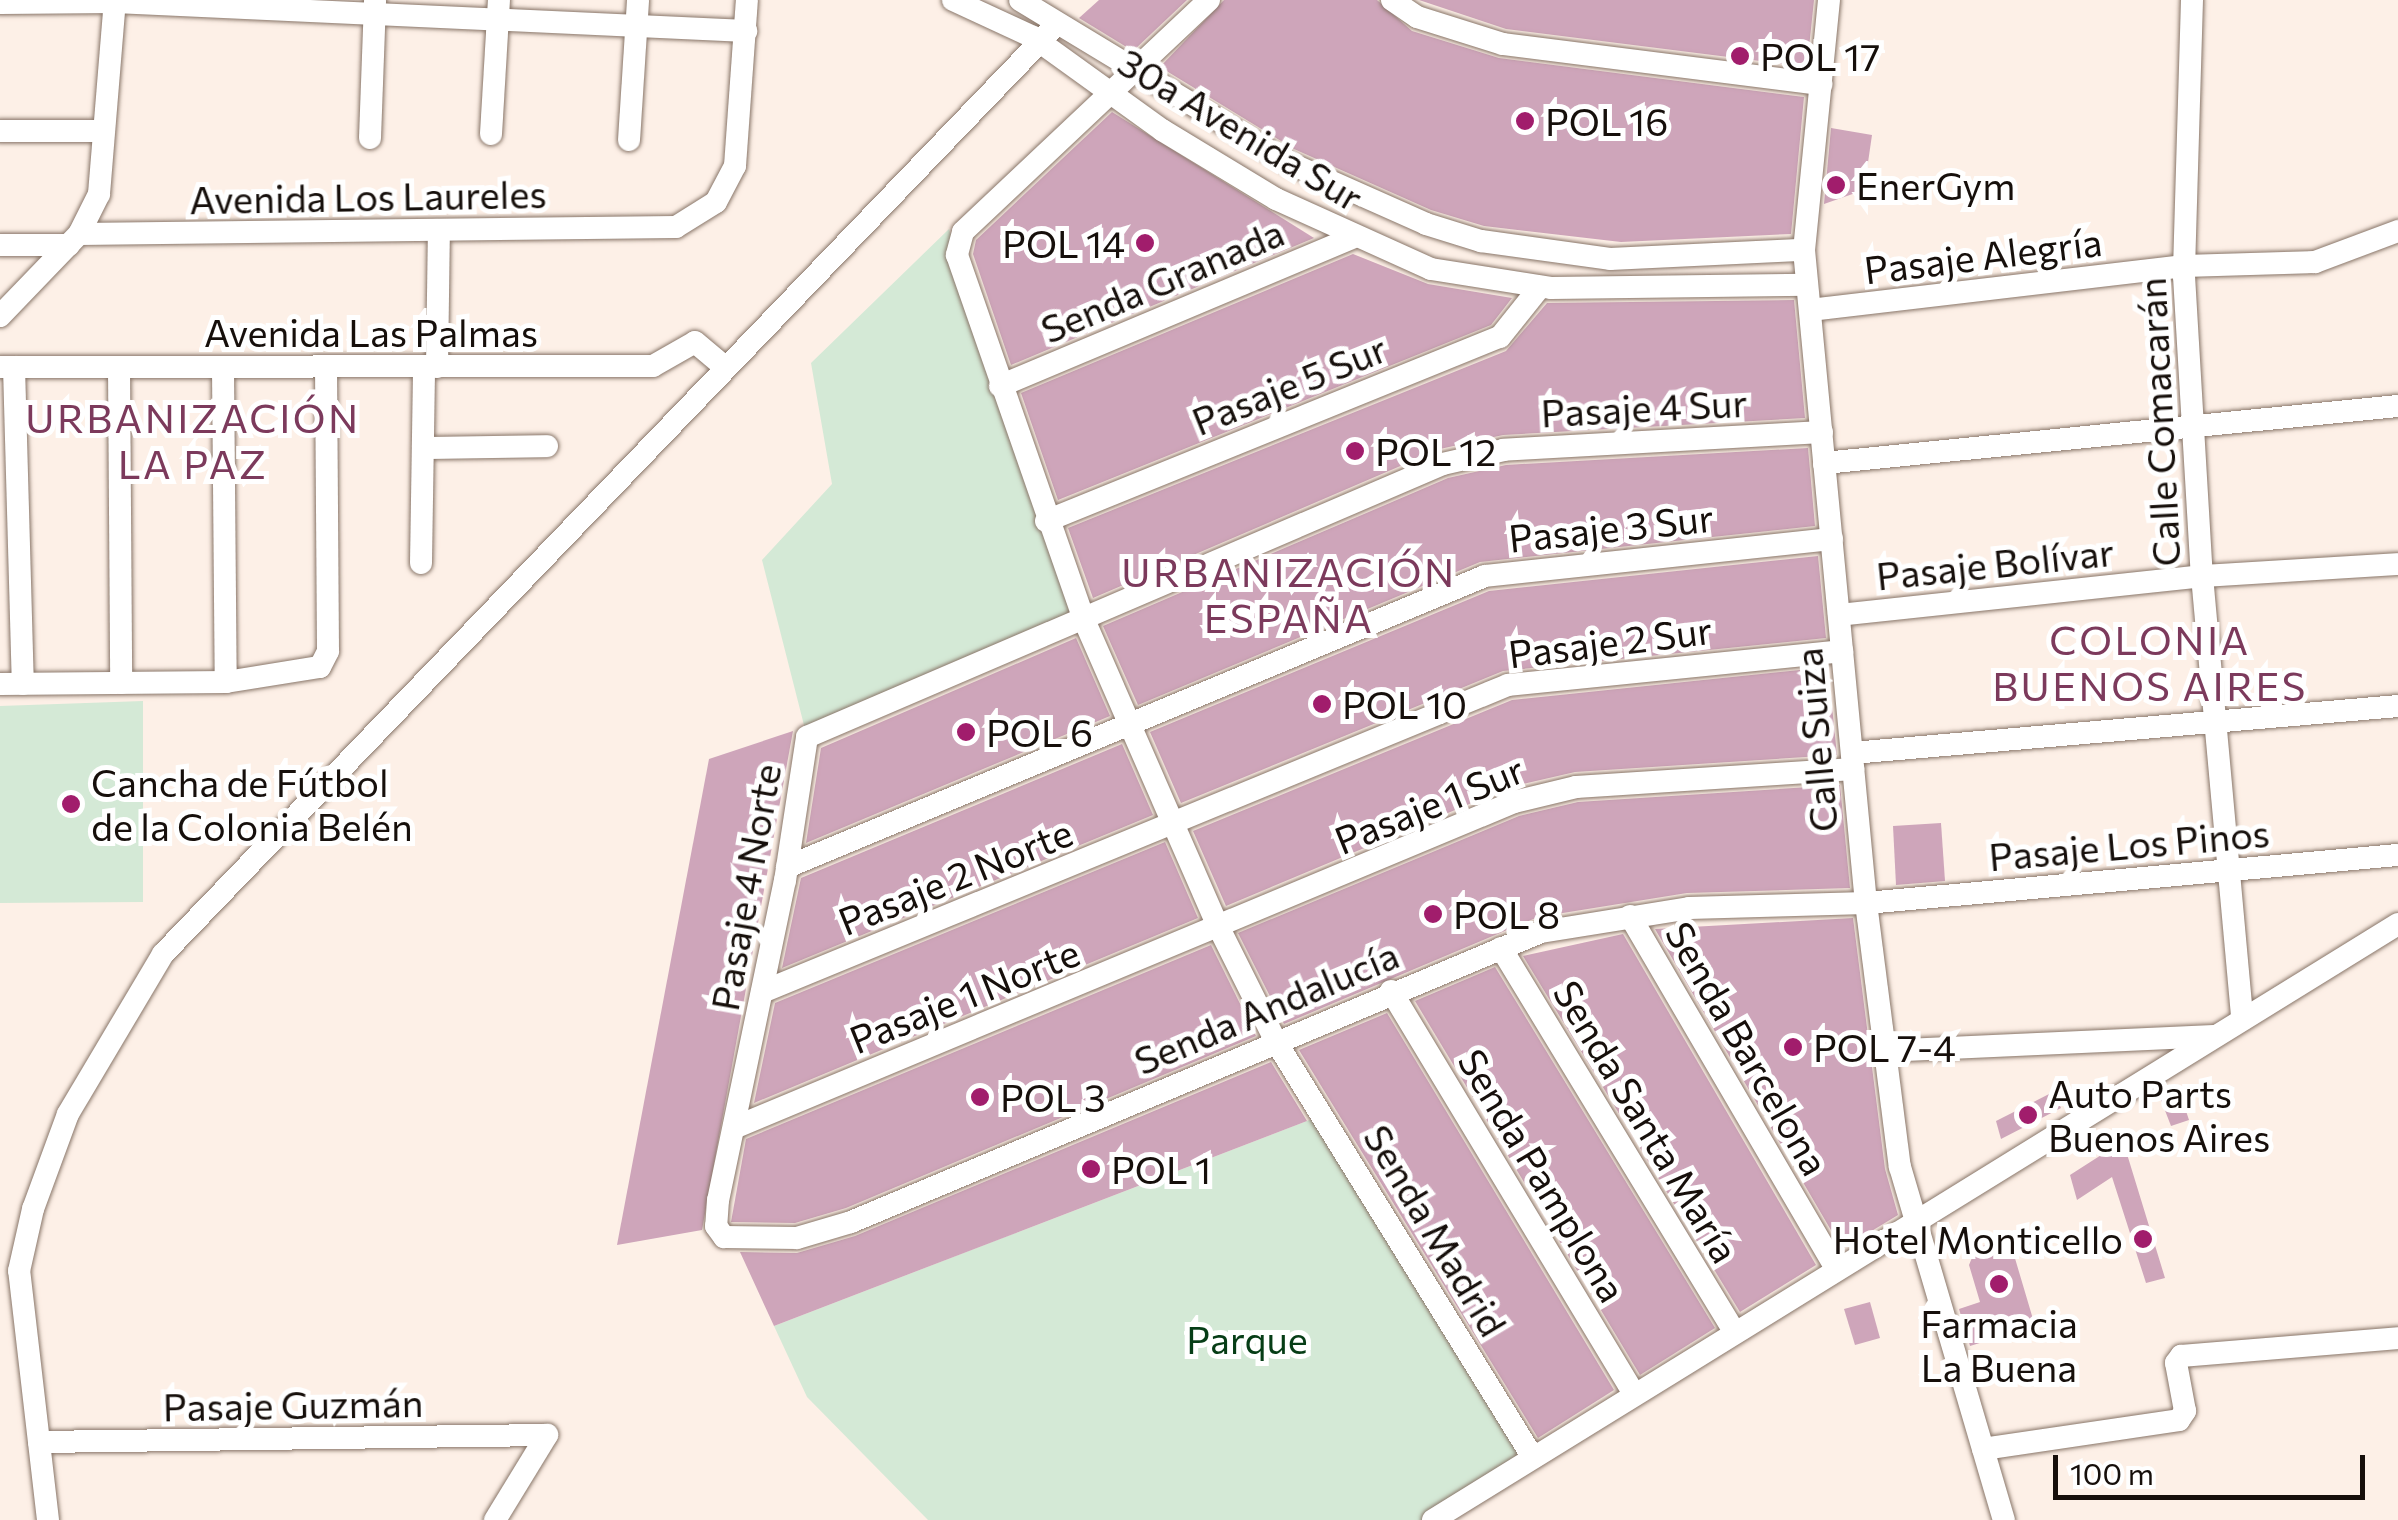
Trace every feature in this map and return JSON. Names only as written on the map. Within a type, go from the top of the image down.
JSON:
[{"type":"street","points":[[629,140],[638,0]]},
{"type":"street","name":"Avenida Los Laureles","points":[[0,245],[439,230],[656,228],[698,218],[729,185],[747,0]]},
{"type":"street","name":"30a Avenida Sur","points":[[953,0],[1039,41],[1276,200],[1352,238],[1410,261],[1540,287],[1808,285]]},
{"type":"street","name":"30a Avenida Sur","points":[[1020,0],[1287,162],[1426,224],[1480,241],[1610,259],[1804,250]]},
{"type":"street","points":[[1110,92],[1209,0]]},
{"type":"street","points":[[1392,0],[1417,17],[1503,44],[1821,84]]},
{"type":"street","name":"Calle Suiza","points":[[1829,0],[1804,250],[1883,1051],[1900,1167],[2004,1520]]},
{"type":"street","name":"Calle Comacarán","points":[[2192,0],[2184,266],[2202,576],[2242,1019]]},
{"type":"street","points":[[0,3],[115,1],[499,10],[636,26],[746,31]]},
{"type":"street","points":[[0,316],[74,240],[99,194],[115,1]]},
{"type":"street","points":[[370,138],[375,7]]},
{"type":"street","points":[[490,134],[499,10]]},
{"type":"street","points":[[48,1520],[20,1272],[33,1209],[68,1114],[163,954],[1057,24]]},
{"type":"street","name":"Senda Madrid","points":[[1110,92],[957,242],[1000,386],[1085,622],[1219,928],[1275,1040],[1533,1458]]},
{"type":"street","points":[[0,131],[103,130]]},
{"type":"street","points":[[1410,261],[1426,224]]},
{"type":"street","points":[[421,563],[423,448],[439,230]]},
{"type":"street","name":"Pasaje Alegría","points":[[1810,310],[2184,266],[2316,262],[2398,231]]},
{"type":"street","name":"Senda Granada","points":[[1000,386],[1352,238]]},
{"type":"street","name":"Pasaje 5 Sur","points":[[1046,521],[1500,337],[1540,287]]},
{"type":"street","name":"Avenida Las Palmas","points":[[7,367],[653,366],[695,342],[726,368]]},
{"type":"street","points":[[7,367],[11,684],[226,682],[311,672],[328,651],[326,368]]},
{"type":"street","points":[[119,367],[121,683]]},
{"type":"street","points":[[223,369],[226,682]]},
{"type":"street","points":[[1824,463],[2192,422],[2398,406]]},
{"type":"street","name":"Pasaje 4 Sur","points":[[1085,622],[1443,464],[1504,450],[1822,432]]},
{"type":"street","points":[[423,448],[547,446]]},
{"type":"street","name":"Pasaje 3 Sur","points":[[787,866],[1485,576],[1832,539]]},
{"type":"street","name":"Pasaje Bolívar","points":[[1838,615],[2202,576],[2398,564]]},
{"type":"street","name":"Pasaje 4 Norte","points":[[716,1226],[787,866],[807,737],[1085,622]]},
{"type":"street","name":"Pasaje 2 Sur","points":[[1174,825],[1508,685],[1842,652]]},
{"type":"street","name":"Pasaje 1 Sur","points":[[1219,928],[1514,802],[1576,787],[2215,720],[2398,706]]},
{"type":"street","name":"Pasaje 2 Norte","points":[[762,992],[1174,825]]},
{"type":"street","name":"Pasaje Los Pinos","points":[[1866,903],[2398,855]]},
{"type":"street","name":"Senda Andalucía","points":[[716,1226],[724,1238],[756,1241],[851,1222],[1275,1040],[1541,932],[1630,916],[1777,903],[1866,903]]},
{"type":"street","name":"Senda Barcelona","points":[[1630,916],[1836,1268]]},
{"type":"street","points":[[1434,1520],[2398,924]]},
{"type":"street","name":"Pasaje 1 Norte","points":[[736,1127],[1219,928]]},
{"type":"street","name":"Senda Santa María","points":[[1501,948],[1734,1331]]},
{"type":"street","name":"Senda Pamplona","points":[[1391,992],[1634,1394]]},
{"type":"street","points":[[1883,1051],[2216,1036]]},
{"type":"street","points":[[1983,1449],[2180,1420],[2185,1412],[2176,1363],[2181,1356],[2282,1342],[2398,1338]]},
{"type":"street","name":"Pasaje Guzmán","points":[[40,1442],[548,1434],[495,1520]]},
{"type":"green space","points":[[949,229],[1080,623],[807,737],[762,560],[832,484],[811,363]]},
{"type":"green space","name":"Cancha de Fútbol de la Colonia Belén","points":[[143,701],[143,902],[0,903],[0,706]]},
{"type":"green space","name":"Parque","points":[[1325,1114],[1533,1458],[1433,1520],[928,1520],[807,1397],[774,1326]]},
{"type":"building","points":[[1099,0],[1187,0],[1133,51],[1079,18]]},
{"type":"building","name":"POL 16","points":[[1224,0],[1377,0],[1412,31],[1499,58],[1804,97],[1791,234],[1621,242],[1484,226],[1431,210],[1294,149],[1160,67]]},
{"type":"building","name":"POL 17","points":[[1419,0],[1814,0],[1807,67],[1506,29]]},
{"type":"building","name":"POL 14","points":[[1112,112],[1314,238],[1011,365],[973,254],[976,240]]},
{"type":"building","points":[[1831,128],[1872,135],[1864,190],[1824,204]]},
{"type":"building","points":[[1353,254],[1428,284],[1512,298],[1491,325],[1058,500],[1021,393]]},
{"type":"building","name":"POL 12","points":[[1794,300],[1805,418],[1503,435],[1440,449],[1093,598],[1068,528],[1506,351],[1547,303]]},
{"type":"building","points":[[1808,448],[1815,526],[1480,562],[1138,705],[1103,626],[1448,478],[1506,465]]},
{"type":"building","name":"POL 10","points":[[1818,556],[1826,638],[1503,671],[1181,803],[1150,732],[1489,591]]},
{"type":"building","name":"POL 6","points":[[1076,638],[1110,716],[806,843],[821,748]]},
{"type":"building","points":[[1828,667],[1837,755],[1575,772],[1510,787],[1226,906],[1193,831],[1512,700]]},
{"type":"building","points":[[793,731],[702,1230],[617,1245],[709,759]]},
{"type":"building","points":[[1122,744],[1153,815],[782,968],[801,878]]},
{"type":"building","name":"POL 8","points":[[1840,785],[1850,888],[1687,893],[1538,917],[1284,1024],[1238,933],[1519,816],[1578,802]]},
{"type":"building","points":[[1941,823],[1945,881],[1896,885],[1893,826]]},
{"type":"building","points":[[1165,842],[1198,918],[754,1103],[775,1003]]},
{"type":"building","name":"POL 7-4","points":[[1853,918],[1885,1169],[1898,1215],[1842,1249],[1655,929]]},
{"type":"building","points":[[1623,934],[1816,1265],[1740,1312],[1523,956]]},
{"type":"building","name":"POL 3","points":[[1211,945],[1256,1036],[846,1208],[795,1223],[731,1222],[746,1139]]},
{"type":"building","points":[[1495,967],[1715,1328],[1640,1375],[1415,1001]]},
{"type":"building","points":[[1387,1013],[1614,1390],[1538,1438],[1299,1050]]},
{"type":"building","name":"POL 1","points":[[1271,1062],[1307,1121],[774,1326],[740,1252],[797,1253],[855,1236]]},
{"type":"building","name":"Auto Parts Buenos Aires","points":[[2053,1092],[2061,1108],[2001,1139],[1996,1121]]},
{"type":"building","points":[[2180,1093],[2189,1120],[2171,1126],[2161,1100]]},
{"type":"building","name":"Hotel Monticello","points":[[2123,1141],[2165,1278],[2146,1283],[2112,1177],[2077,1200],[2070,1175]]},
{"type":"building","name":"Farmacia La Buena","points":[[2009,1238],[2035,1326],[1970,1346],[1959,1309],[1980,1302],[1969,1265],[1976,1248]]},
{"type":"building","points":[[1870,1302],[1880,1338],[1855,1345],[1844,1309]]},
{"type":"place","name":"POL 17","points":[[1740,56]]},
{"type":"place","name":"POL 16","points":[[1525,121]]},
{"type":"place","name":"EnerGym","points":[[1836,185]]},
{"type":"place","name":"POL 14","points":[[1145,243]]},
{"type":"place","name":"POL 12","points":[[1355,451]]},
{"type":"place","name":"POL 10","points":[[1322,704]]},
{"type":"place","name":"POL 6","points":[[966,732]]},
{"type":"place","name":"Cancha de Fútbol de la Colonia Belén","points":[[71,804]]},
{"type":"place","name":"POL 8","points":[[1433,914]]},
{"type":"place","name":"POL 7-4","points":[[1793,1047]]},
{"type":"place","name":"POL 3","points":[[980,1097]]},
{"type":"place","name":"Auto Parts Buenos Aires","points":[[2028,1115]]},
{"type":"place","name":"POL 1","points":[[1091,1169]]},
{"type":"place","name":"Hotel Monticello","points":[[2143,1239]]},
{"type":"place","name":"Farmacia La Buena","points":[[1999,1284]]},
{"type":"district","name":"URBANIZACIÓN LA PAZ","points":[[193,440]]},
{"type":"district","name":"URBANIZACIÓN ESPAÑA","points":[[1289,594]]},
{"type":"district","name":"COLONIA BUENOS AIRES","points":[[2150,662]]}]
